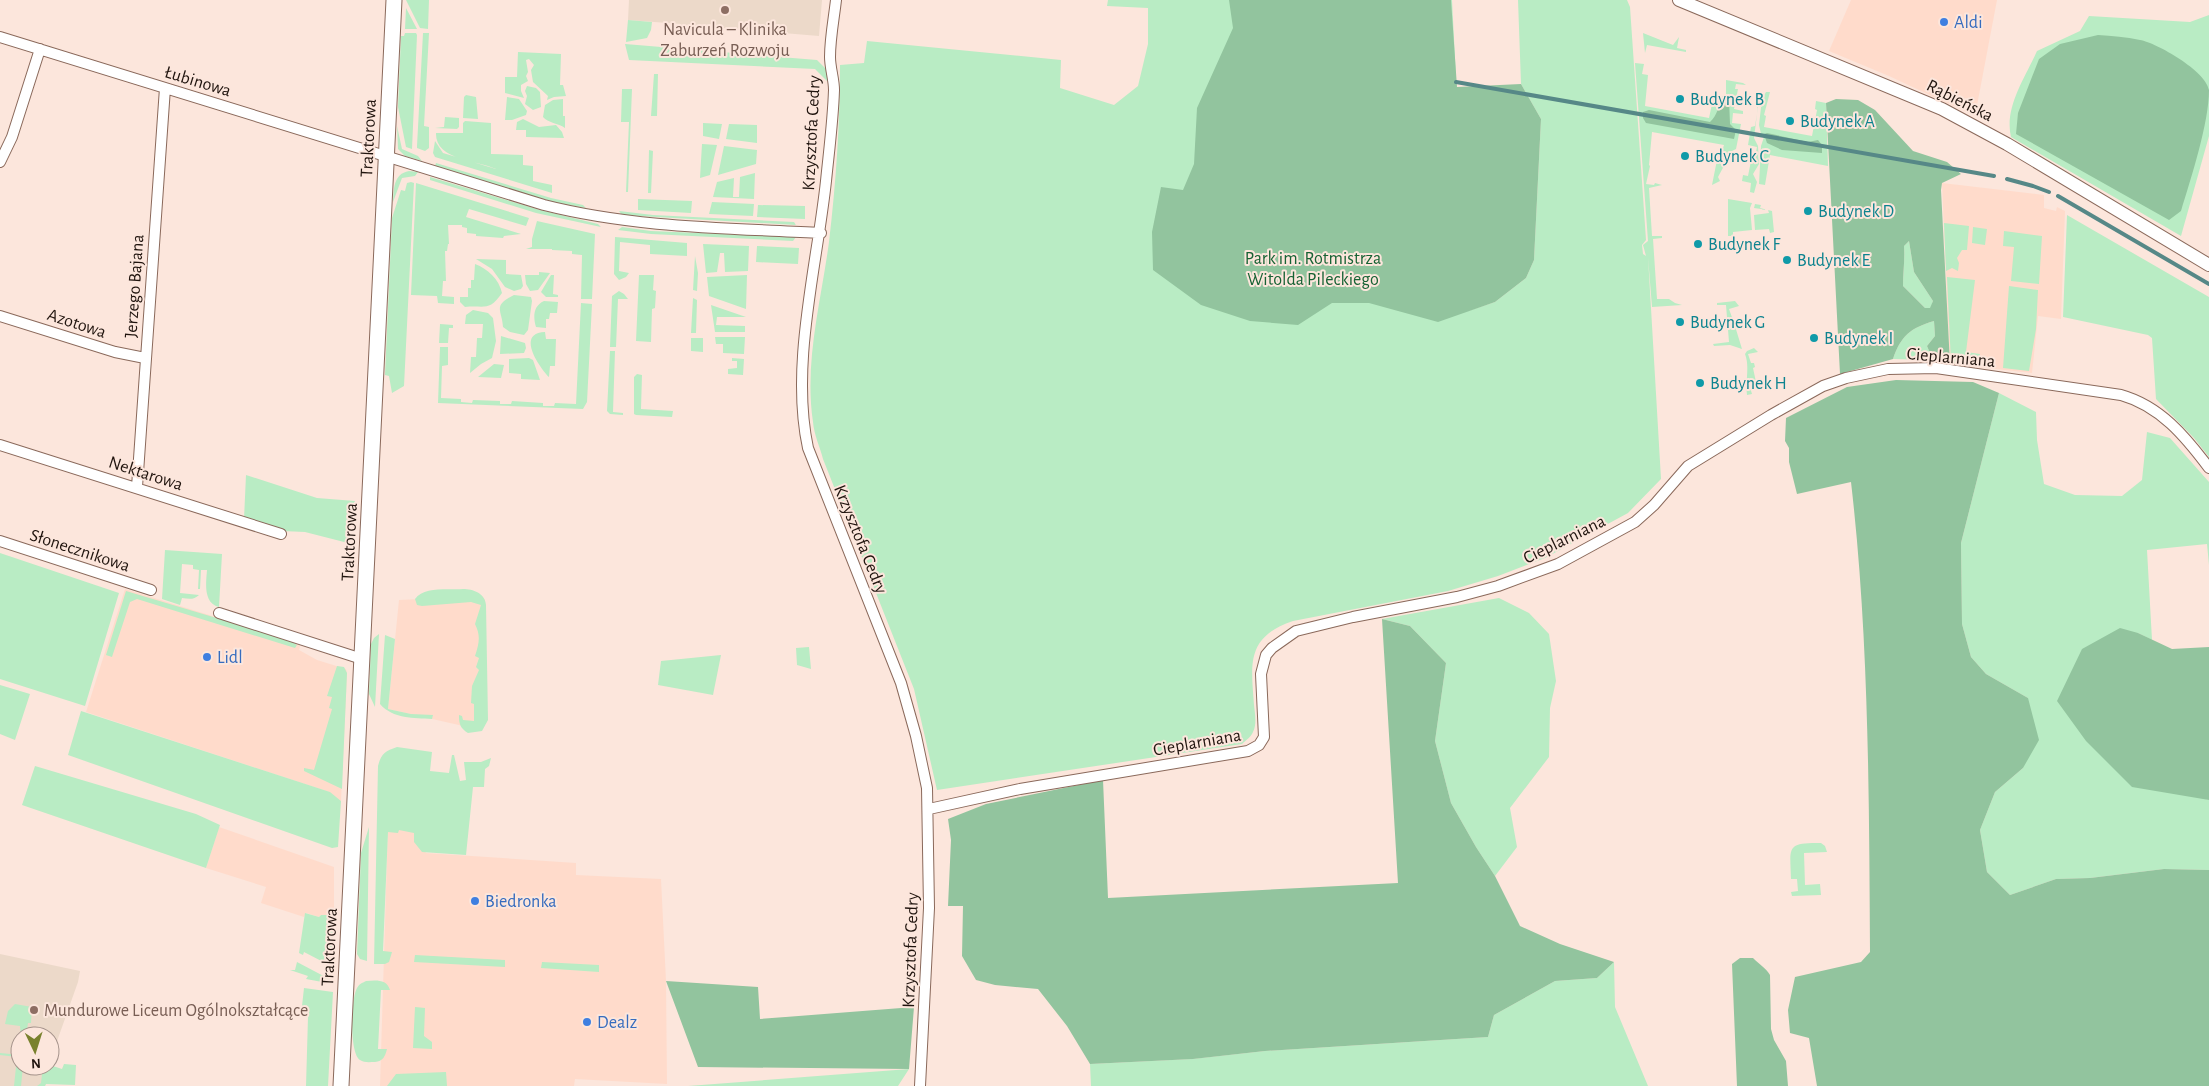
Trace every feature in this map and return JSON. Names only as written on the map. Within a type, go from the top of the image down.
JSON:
[{"type":"main road","name":"Traktorowa","points":[[341,1086],[394,0]]},
{"type":"street","name":"Krzysztofa Cedry","points":[[836,0],[830,58],[834,79],[833,100],[821,233],[807,316],[803,359],[803,428],[808,448],[901,684],[922,761],[928,809],[929,908],[920,1086]]},
{"type":"street","name":"Rąbieńska","points":[[1679,0],[1906,93],[1950,113],[2007,144],[2209,265]]},
{"type":"street","name":"Łubinowa","points":[[0,37],[544,205],[603,218],[668,226],[821,233]]},
{"type":"street","points":[[0,162],[12,137],[40,49]]},
{"type":"street","name":"Jerzego Bajana","points":[[137,487],[165,88]]},
{"type":"street","name":"Azotowa","points":[[0,316],[115,352],[145,358]]},
{"type":"street","name":"Cieplarniana","points":[[928,809],[1020,789],[1248,751],[1259,745],[1264,738],[1261,674],[1263,664],[1272,648],[1286,637],[1296,632],[1328,623],[1457,598],[1498,586],[1558,564],[1635,522],[1654,505],[1688,466],[1725,442],[1824,386],[1860,373],[1888,368],[1936,368],[2121,394],[2156,410],[2194,447],[2209,468]]},
{"type":"street","name":"Nektarowa","points":[[0,445],[282,534]]},
{"type":"street","name":"Słonecznikowa","points":[[0,541],[151,590]]},
{"type":"street","points":[[219,613],[362,659]]},
{"type":"shaded area","name":"Navicula – Klinika Zaburzeń Rozwoju","points":[[629,0],[822,0],[819,36],[686,25],[685,33],[681,33],[681,24],[628,20]]},
{"type":"shaded area","points":[[1851,0],[1997,0],[1975,116],[1889,76],[1829,51]]},
{"type":"shaded area","points":[[1942,183],[2044,195],[2044,208],[2056,211],[2057,207],[2065,211],[2061,319],[2038,316],[2032,373],[1950,364]]},
{"type":"shaded area","points":[[125,589],[287,639],[300,646],[299,650],[317,660],[346,669],[341,801],[329,792],[86,712]]},
{"type":"shaded area","points":[[482,596],[485,600],[481,730],[388,709],[399,600]]},
{"type":"shaded area","points":[[388,826],[415,832],[426,853],[576,863],[576,875],[661,879],[666,981],[667,1084],[575,1079],[574,1086],[380,1086]]},
{"type":"shaded area","points":[[219,827],[334,867],[334,915],[321,915],[319,917],[306,913],[304,917],[261,903],[266,887],[206,868]]},
{"type":"shaded area","name":"Mundurowe Liceum Ogólnokształcące","points":[[0,954],[80,971],[60,1033],[60,1026],[10,1026],[10,1076],[46,1076],[45,1086],[0,1086]]},
{"type":"green space","points":[[406,0],[429,0],[428,29],[420,28]]},
{"type":"green space","name":"Park im. Rotmistrza Witolda Pileckiego","points":[[1108,0],[1452,0],[1468,311],[1495,302],[1526,278],[1534,260],[1541,119],[1521,84],[1518,0],[1627,0],[1630,7],[1646,240],[1642,245],[1643,254],[1646,256],[1643,245],[1648,241],[1635,63],[1644,64],[1642,74],[1648,75],[1645,106],[1709,118],[1714,95],[1726,95],[1726,80],[1746,85],[1736,84],[1735,89],[1738,89],[1734,109],[1743,111],[1743,114],[1733,113],[1732,123],[1741,124],[1736,149],[1732,151],[1718,177],[1720,181],[1712,185],[1717,160],[1719,160],[1724,145],[1652,132],[1650,166],[1646,184],[1654,185],[1655,183],[1662,185],[1649,188],[1652,236],[1662,236],[1662,238],[1653,239],[1657,299],[1669,299],[1682,305],[1652,307],[1648,257],[1661,479],[1628,513],[1545,558],[1498,576],[1448,591],[1293,621],[1278,627],[1259,644],[1255,653],[1252,676],[1255,726],[1251,735],[1242,744],[937,790],[914,689],[823,459],[814,427],[811,400],[812,354],[834,198],[840,65],[864,63],[867,41],[1061,60],[1060,88],[1114,105],[1138,86],[1148,44],[1148,8],[1107,6]]},
{"type":"green space","name":"Park im. Rotmistrza Witolda Pileckiego","points":[[1229,0],[1451,0],[1457,87],[1521,84],[1541,119],[1534,260],[1526,278],[1495,302],[1438,322],[1369,303],[1332,303],[1298,325],[1250,321],[1201,305],[1153,270],[1152,232],[1161,187],[1183,190],[1194,164],[1197,108],[1233,28]]},
{"type":"green space","points":[[406,8],[417,29],[405,29]]},
{"type":"green space","points":[[2209,15],[2209,136],[2181,236],[2011,137],[2010,115],[2013,104],[2037,51],[2080,31],[2089,16],[2190,22]]},
{"type":"green space","points":[[628,20],[652,22],[647,38],[626,42]]},
{"type":"green space","points":[[405,33],[416,33],[417,35],[412,149],[406,147],[398,107],[401,36],[404,36]]},
{"type":"green space","points":[[423,33],[429,33],[424,126],[429,127],[429,148],[425,151],[417,148]]},
{"type":"green space","points":[[1643,33],[1673,45],[1679,37],[1677,48],[1686,50],[1686,52],[1647,45],[1645,53]]},
{"type":"green space","points":[[2098,35],[2135,39],[2158,46],[2190,67],[2206,83],[2209,90],[2203,134],[2181,211],[2169,220],[2016,134],[2018,113],[2039,59],[2060,44]]},
{"type":"green space","points":[[625,44],[817,60],[827,70],[829,79],[827,81],[815,69],[629,60]]},
{"type":"green space","points":[[518,52],[561,54],[560,85],[563,85],[566,96],[547,100],[548,96],[533,82],[531,70],[534,65],[529,59],[526,60],[528,72],[526,76],[528,81],[521,85],[524,98],[505,93],[505,77],[517,77]]},
{"type":"green space","points":[[654,74],[658,74],[657,116],[651,116]]},
{"type":"green space","points":[[527,86],[536,88],[540,92],[541,107],[533,110],[525,104]]},
{"type":"green space","points":[[622,89],[632,89],[628,192],[626,192],[629,122],[621,122]]},
{"type":"green space","points":[[1766,92],[1770,92],[1764,115],[1766,116],[1764,127],[1812,136],[1817,110],[1815,109],[1816,101],[1826,103],[1828,166],[1770,155],[1765,185],[1759,184],[1761,146],[1764,137],[1761,134],[1759,125],[1762,99]]},
{"type":"green space","points":[[466,95],[476,97],[478,119],[463,118],[464,97]]},
{"type":"green space","points":[[507,97],[519,99],[527,111],[526,115],[512,120],[505,120]]},
{"type":"green space","points":[[1757,97],[1759,98],[1758,108],[1755,105]]},
{"type":"green space","points":[[563,99],[565,128],[543,117],[545,105],[553,100]]},
{"type":"green space","points":[[1725,99],[1729,99],[1730,124],[1736,130],[1734,139],[1646,123],[1643,118],[1643,112],[1649,110],[1710,122]]},
{"type":"green space","points":[[1836,99],[1858,100],[1875,110],[1913,151],[1947,162],[1961,174],[1942,183],[1941,190],[1950,364],[1933,360],[1927,346],[1935,336],[1934,321],[1907,334],[1899,344],[1893,359],[1840,374],[1826,103]],"holes":[[[1909,241],[1914,272],[1933,301],[1930,308],[1925,308],[1903,286],[1904,246]]]},
{"type":"green space","points":[[1757,114],[1754,138],[1758,146],[1759,164],[1753,174],[1757,182],[1754,193],[1750,192],[1751,183],[1742,181],[1743,175],[1748,176],[1751,161],[1754,161],[1757,147],[1748,145],[1751,127],[1755,126]]},
{"type":"green space","points":[[445,117],[459,118],[459,127],[457,129],[435,128],[444,127]]},
{"type":"green space","points":[[523,119],[539,127],[556,125],[564,138],[526,137],[526,130],[516,130],[517,122]]},
{"type":"green space","points":[[465,121],[491,123],[491,154],[523,155],[523,165],[533,166],[533,181],[552,185],[552,193],[435,157],[433,153],[435,141],[443,153],[458,158],[442,149],[436,133],[463,133],[463,123]]},
{"type":"green space","points":[[703,123],[722,124],[719,139],[703,136]]},
{"type":"green space","points":[[729,124],[757,125],[757,143],[726,139]]},
{"type":"green space","points":[[397,126],[402,149],[418,156],[422,161],[405,156],[398,149]]},
{"type":"green space","points":[[1767,133],[1808,142],[1818,140],[1822,145],[1822,153],[1782,150],[1767,143],[1764,134]]},
{"type":"green space","points":[[702,144],[717,145],[710,175],[700,178]]},
{"type":"green space","points":[[724,146],[757,150],[756,164],[718,175]]},
{"type":"green space","points":[[649,150],[653,151],[651,193],[648,193]]},
{"type":"green space","points":[[436,163],[551,198],[583,205],[586,208],[553,202],[437,167],[435,166]]},
{"type":"green space","points":[[409,171],[418,172],[415,176],[402,178],[393,202],[394,187],[397,179],[400,175]]},
{"type":"green space","points":[[755,173],[754,199],[713,197],[717,182],[734,178],[733,197],[739,197],[740,177]]},
{"type":"green space","points":[[430,177],[540,210],[598,224],[601,227],[536,213],[430,180]]},
{"type":"green space","points":[[407,183],[414,183],[404,386],[392,393],[389,376],[385,375],[392,218],[401,190],[405,191]]},
{"type":"green space","points":[[416,183],[529,218],[526,226],[469,209],[466,217],[521,234],[504,236],[503,238],[476,236],[476,234],[467,233],[467,228],[462,227],[462,225],[448,225],[449,244],[447,251],[445,251],[446,281],[443,281],[442,296],[454,297],[454,304],[438,303],[437,296],[411,295]]},
{"type":"green space","points":[[638,199],[692,201],[691,213],[638,210]]},
{"type":"green space","points":[[1728,199],[1752,203],[1750,208],[1752,230],[1733,232],[1733,236],[1728,236]]},
{"type":"green space","points":[[712,202],[754,204],[753,216],[709,214]]},
{"type":"green space","points":[[1755,204],[1761,205],[1760,208],[1768,210],[1754,208]]},
{"type":"green space","points":[[758,205],[805,206],[805,219],[757,217]]},
{"type":"green space","points":[[1768,210],[1772,211],[1774,232],[1770,233],[1769,229],[1755,230],[1754,215],[1769,213]]},
{"type":"green space","points":[[619,211],[653,215],[794,222],[796,225],[622,215]]},
{"type":"green space","points":[[2067,215],[2209,297],[2209,457],[2194,438],[2156,399],[2152,338],[2148,335],[2063,317]]},
{"type":"green space","points":[[537,221],[595,234],[592,299],[581,299],[582,255],[572,254],[572,251],[526,249],[532,247],[532,239]]},
{"type":"green space","points":[[1944,223],[1969,226],[1967,250],[1962,250],[1957,258],[1959,263],[1958,271],[1952,268],[1946,271]]},
{"type":"green space","points":[[622,227],[651,231],[796,237],[793,241],[651,234],[618,230]]},
{"type":"green space","points":[[1973,227],[1987,229],[1985,245],[1972,243]]},
{"type":"green space","points":[[2004,231],[2042,236],[2039,284],[2011,281],[2014,247],[2003,246]]},
{"type":"green space","points":[[615,237],[687,243],[687,256],[650,254],[650,245],[620,242],[619,271],[629,273],[626,277],[619,280],[614,274]]},
{"type":"green space","points":[[1909,241],[1914,272],[1933,301],[1931,308],[1925,308],[1903,286],[1904,246]]},
{"type":"green space","points":[[703,244],[749,246],[748,271],[725,272],[724,253],[720,253],[717,272],[706,273]]},
{"type":"green space","points":[[757,246],[799,248],[798,264],[756,262]]},
{"type":"green space","points":[[695,256],[698,273],[697,291],[693,290]]},
{"type":"green space","points":[[476,259],[506,260],[506,274],[521,275],[523,286],[521,289],[514,291],[505,287],[492,269]]},
{"type":"green space","points":[[475,264],[492,275],[501,288],[502,293],[490,305],[465,307],[460,302],[460,297],[468,297],[468,288],[471,288],[471,280],[474,280]]},
{"type":"green space","points":[[539,272],[550,273],[538,290],[530,291],[526,284],[525,275],[539,275]]},
{"type":"green space","points":[[551,275],[554,275],[553,294],[558,295],[558,297],[546,297],[541,292]]},
{"type":"green space","points":[[639,275],[654,275],[653,290],[656,291],[655,308],[652,309],[651,342],[636,341]]},
{"type":"green space","points":[[747,275],[746,309],[709,296],[707,277]]},
{"type":"green space","points":[[1947,277],[1975,280],[1966,352],[1980,354],[1979,363],[1975,363],[1975,366],[1951,363]]},
{"type":"green space","points":[[2009,286],[2038,290],[2036,329],[2029,371],[2003,368]]},
{"type":"green space","points":[[619,291],[628,299],[618,299],[616,347],[610,347],[612,296]]},
{"type":"green space","points":[[514,295],[531,297],[532,301],[528,330],[524,335],[510,332],[503,327],[500,312],[501,305]]},
{"type":"green space","points":[[693,298],[697,300],[696,333],[691,333]]},
{"type":"green space","points":[[544,301],[558,302],[557,313],[550,313],[549,319],[546,319],[546,328],[536,327],[535,312],[540,303]]},
{"type":"green space","points":[[1735,301],[1739,306],[1729,309],[1734,323],[1743,320],[1744,323],[1735,326],[1742,349],[1730,345],[1714,346],[1713,344],[1729,342],[1726,305],[1717,305],[1717,303]]},
{"type":"green space","points":[[581,303],[592,304],[587,402],[583,409],[438,403],[440,347],[448,347],[448,365],[442,366],[441,398],[461,399],[461,402],[472,403],[473,400],[500,401],[500,404],[511,404],[512,401],[543,403],[543,406],[554,406],[555,403],[576,404]]},
{"type":"green space","points":[[711,305],[746,317],[717,317],[716,325],[745,326],[745,332],[715,332]]},
{"type":"green space","points":[[473,310],[488,313],[493,318],[496,341],[492,358],[470,373],[471,357],[476,357],[477,338],[482,338],[483,324],[465,324],[466,315]]},
{"type":"green space","points":[[1934,321],[1935,336],[1927,346],[1933,360],[1893,359],[1899,344],[1908,334]]},
{"type":"green space","points":[[440,324],[453,325],[453,328],[449,328],[448,343],[439,343]]},
{"type":"green space","points":[[545,332],[546,339],[556,339],[555,366],[550,366],[549,377],[532,352],[531,344],[532,338],[536,334]]},
{"type":"green space","points":[[501,336],[525,343],[524,353],[500,354]]},
{"type":"green space","points":[[715,337],[745,337],[744,354],[723,353],[723,344],[716,344]]},
{"type":"green space","points":[[691,338],[703,338],[703,352],[691,351]]},
{"type":"green space","points":[[1754,348],[1758,352],[1748,354],[1751,363],[1754,363],[1755,367],[1753,368],[1756,382],[1749,384],[1752,394],[1747,395],[1747,364],[1745,354]]},
{"type":"green space","points":[[610,351],[615,351],[613,412],[623,413],[623,415],[610,414],[607,411]]},
{"type":"green space","points":[[529,358],[533,360],[540,380],[521,379],[521,374],[509,373],[509,359]]},
{"type":"green space","points":[[732,358],[744,359],[743,375],[728,374],[728,369],[737,368],[737,361],[732,361]]},
{"type":"green space","points":[[494,364],[504,365],[501,378],[478,377]]},
{"type":"green space","points":[[637,374],[642,375],[641,409],[673,411],[672,417],[634,414],[634,377]]},
{"type":"green space","points":[[1896,380],[1973,382],[1999,393],[1961,543],[1962,624],[1971,657],[1986,674],[2028,698],[2039,740],[2023,768],[1995,792],[1980,830],[1987,872],[2010,895],[2056,879],[2090,878],[2164,869],[2209,870],[2209,1086],[1817,1086],[1809,1038],[1790,1033],[1788,1010],[1795,977],[1861,962],[1870,952],[1870,893],[1865,657],[1851,482],[1797,494],[1789,462],[1789,448],[1785,441],[1786,418],[1847,387]]},
{"type":"green space","points":[[1999,393],[2036,412],[2037,440],[2044,484],[2075,495],[2122,496],[2142,480],[2147,432],[2170,438],[2209,482],[2209,565],[2207,544],[2147,550],[2152,640],[2138,633],[2196,796],[2209,800],[2209,870],[2164,869],[2090,878],[2056,879],[2010,895],[1987,872],[1980,830],[1995,792],[2023,768],[2028,698],[1986,674],[1971,657],[1962,624],[1961,543]]},
{"type":"green space","points":[[246,475],[317,498],[355,501],[349,518],[348,543],[305,532],[282,531],[244,519]]},
{"type":"green space","points":[[165,550],[222,554],[219,607],[214,605],[208,597],[206,586],[207,570],[201,570],[200,589],[198,589],[199,570],[193,569],[193,565],[182,564],[180,593],[199,595],[189,599],[182,598],[180,605],[162,599]]},
{"type":"green space","points":[[0,553],[119,593],[85,706],[0,679]]},
{"type":"green space","points":[[463,589],[478,592],[483,597],[486,605],[488,720],[482,731],[468,733],[460,726],[459,715],[462,716],[463,720],[474,721],[474,704],[471,703],[472,686],[479,670],[476,667],[479,658],[475,656],[479,640],[475,624],[481,605],[471,602],[422,606],[417,605],[415,599],[430,590]]},
{"type":"green space","points":[[126,591],[287,639],[297,645],[295,648],[137,599],[130,602],[112,657],[106,655]]},
{"type":"green space","points":[[1499,598],[1529,613],[1549,634],[1556,681],[1550,708],[1549,757],[1510,808],[1517,847],[1495,876],[1451,803],[1435,741],[1446,663],[1410,626],[1382,619]]},
{"type":"green space","points":[[1382,619],[1410,626],[1446,663],[1435,741],[1451,803],[1495,876],[1520,926],[1560,944],[1614,962],[1597,978],[1555,981],[1494,1015],[1488,1037],[1265,1051],[1193,1059],[1090,1064],[1067,1026],[1038,989],[995,985],[976,980],[962,956],[963,906],[948,906],[951,840],[948,819],[986,804],[1103,780],[1108,898],[1398,883]]},
{"type":"green space","points":[[2120,628],[2138,633],[2172,649],[2209,647],[2209,800],[2132,787],[2086,741],[2057,701],[2082,649]]},
{"type":"green space","points":[[379,634],[375,707],[369,694],[371,644]]},
{"type":"green space","points":[[385,635],[395,639],[388,709],[411,714],[433,715],[432,719],[397,715],[391,713],[380,704]]},
{"type":"green space","points":[[809,647],[811,669],[797,665],[796,648]]},
{"type":"green space","points":[[721,655],[713,695],[658,685],[661,661]]},
{"type":"green space","points":[[337,666],[344,667],[347,673],[342,789],[304,771],[304,768],[314,770],[332,709],[329,708],[332,697],[327,696]]},
{"type":"green space","points":[[0,685],[30,694],[15,740],[0,734]]},
{"type":"green space","points":[[81,711],[330,792],[341,801],[338,847],[332,848],[68,755]]},
{"type":"green space","points":[[397,747],[432,752],[430,771],[449,773],[452,755],[454,755],[460,781],[466,780],[464,762],[481,762],[491,758],[489,766],[485,769],[484,787],[473,787],[466,855],[422,852],[414,842],[414,833],[399,830],[398,833],[388,832],[383,951],[392,952],[389,962],[374,964],[378,766],[384,754]]},
{"type":"green space","points":[[35,766],[196,814],[220,825],[206,868],[22,805]]},
{"type":"green space","points":[[369,827],[367,961],[360,959],[357,954],[361,853]]},
{"type":"green space","points":[[1821,843],[1825,846],[1827,852],[1804,853],[1805,885],[1820,884],[1821,895],[1792,896],[1791,892],[1798,891],[1797,879],[1791,879],[1790,859],[1792,849],[1801,844]]},
{"type":"green space","points":[[305,913],[319,917],[321,915],[334,915],[331,966],[304,952],[303,955],[299,953]]},
{"type":"green space","points":[[415,955],[505,960],[505,967],[414,962]]},
{"type":"green space","points":[[1740,958],[1753,958],[1770,975],[1771,1029],[1774,1040],[1786,1061],[1788,1086],[1737,1086],[1732,964]]},
{"type":"green space","points":[[297,962],[333,981],[333,984],[306,979],[308,976],[290,970],[295,970]]},
{"type":"green space","points":[[542,962],[599,965],[599,972],[541,968]]},
{"type":"green space","points":[[1614,962],[1615,1007],[1648,1086],[1091,1086],[1090,1064],[1192,1059],[1265,1051],[1488,1037],[1494,1015],[1555,981],[1597,978]]},
{"type":"green space","points":[[366,981],[384,982],[389,986],[390,990],[381,990],[378,1049],[387,1049],[383,1058],[375,1062],[360,1060],[356,1055],[354,1047],[352,1025],[353,1002],[357,988]]},
{"type":"green space","points":[[666,981],[758,987],[760,1019],[914,1007],[909,1069],[698,1067]]},
{"type":"green space","points":[[304,988],[333,992],[328,1086],[306,1086],[308,1017],[301,1015]]},
{"type":"green space","points":[[15,1004],[32,1007],[31,1023],[28,1023],[28,1026],[5,1024],[8,1011]]},
{"type":"green space","points":[[415,1007],[425,1008],[424,1036],[432,1042],[432,1049],[413,1048]]},
{"type":"green space","points":[[0,1053],[10,1054],[10,1056],[0,1055]]},
{"type":"green space","points":[[64,1064],[76,1065],[75,1085],[46,1084],[45,1086],[37,1086],[41,1083],[42,1076],[60,1076],[60,1068],[62,1069]]},
{"type":"green space","points":[[909,1069],[898,1086],[688,1086]]},
{"type":"green space","points":[[446,1072],[447,1086],[387,1086],[396,1074]]},
{"type":"green space","points":[[15,1076],[22,1076],[21,1086],[14,1086]]},
{"type":"waterway","points":[[1456,82],[1994,176]]},
{"type":"waterway","points":[[2007,179],[2049,192]]},
{"type":"waterway","points":[[2058,196],[2209,284]]},
{"type":"place","name":"Navicula – Klinika Zaburzeń Rozwoju","points":[[725,10]]},
{"type":"place","name":"Aldi","points":[[1944,22]]},
{"type":"place","name":"Budynek B","points":[[1680,99]]},
{"type":"place","name":"Budynek A","points":[[1790,121]]},
{"type":"place","name":"Budynek C","points":[[1685,156]]},
{"type":"place","name":"Budynek D","points":[[1808,211]]},
{"type":"place","name":"Budynek F","points":[[1698,244]]},
{"type":"place","name":"Budynek E","points":[[1787,260]]},
{"type":"place","name":"Budynek G","points":[[1680,322]]},
{"type":"place","name":"Budynek I","points":[[1814,338]]},
{"type":"place","name":"Budynek H","points":[[1700,383]]},
{"type":"place","name":"Lidl","points":[[207,657]]},
{"type":"place","name":"Biedronka","points":[[475,901]]},
{"type":"place","name":"Mundurowe Liceum Ogólnokształcące","points":[[34,1010]]},
{"type":"place","name":"Dealz","points":[[587,1022]]}]
